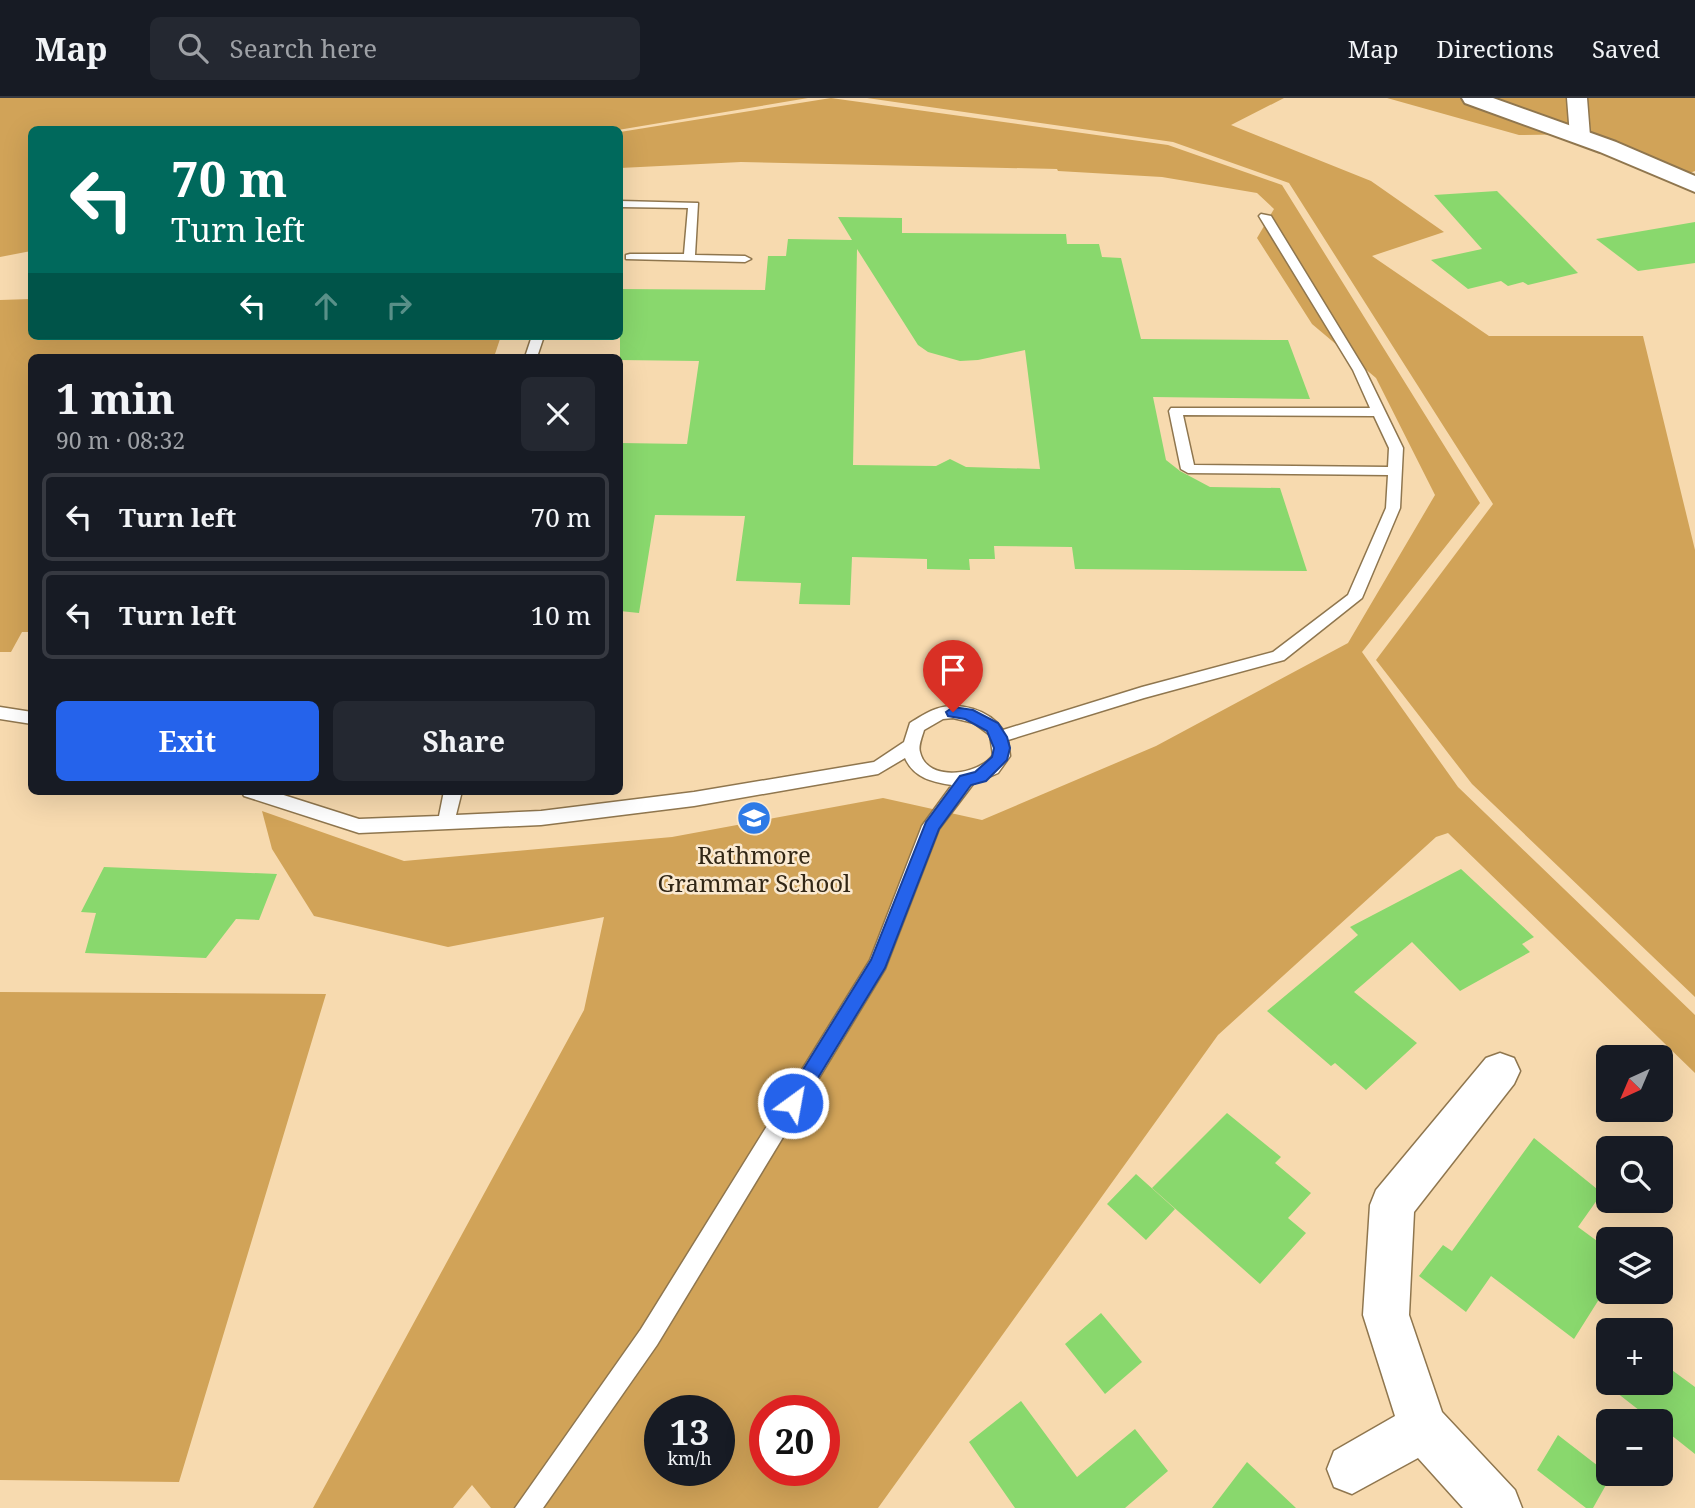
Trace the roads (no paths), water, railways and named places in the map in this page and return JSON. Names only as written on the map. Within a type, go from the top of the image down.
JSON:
[{"type":"street","points":[[1474,98],[1580,136],[1695,185]]},
{"type":"street","points":[[1577,98],[1580,136]]},
{"type":"street","points":[[1496,1508],[1423,1427],[1386,1315],[1392,1205],[1500,1071]]},
{"type":"street","points":[[1352,1469],[1423,1427]]},
{"type":"lane","points":[[623,204],[710,206]]},
{"type":"lane","points":[[689,258],[694,205]]},
{"type":"lane","points":[[999,737],[1142,692],[1278,656],[1354,598],[1393,508],[1396,448],[1359,370],[1265,216]]},
{"type":"lane","points":[[630,257],[745,259]]},
{"type":"lane","points":[[1377,412],[1177,411],[1188,469],[1394,471]]},
{"type":"lane","points":[[0,713],[28,717]]},
{"type":"lane","points":[[262,795],[359,826],[541,818],[694,799],[878,768],[909,747],[916,727],[939,714],[968,714],[992,727],[1002,748],[999,760],[980,776],[965,780],[942,778],[922,769],[913,759],[909,747]]},
{"type":"lane","points":[[528,1508],[649,1337],[878,962],[932,826],[965,780]]},
{"type":"lane","points":[[446,822],[452,795]]},
{"type":"place","name":"Rathmore Grammar School","points":[[754,818]]}]
